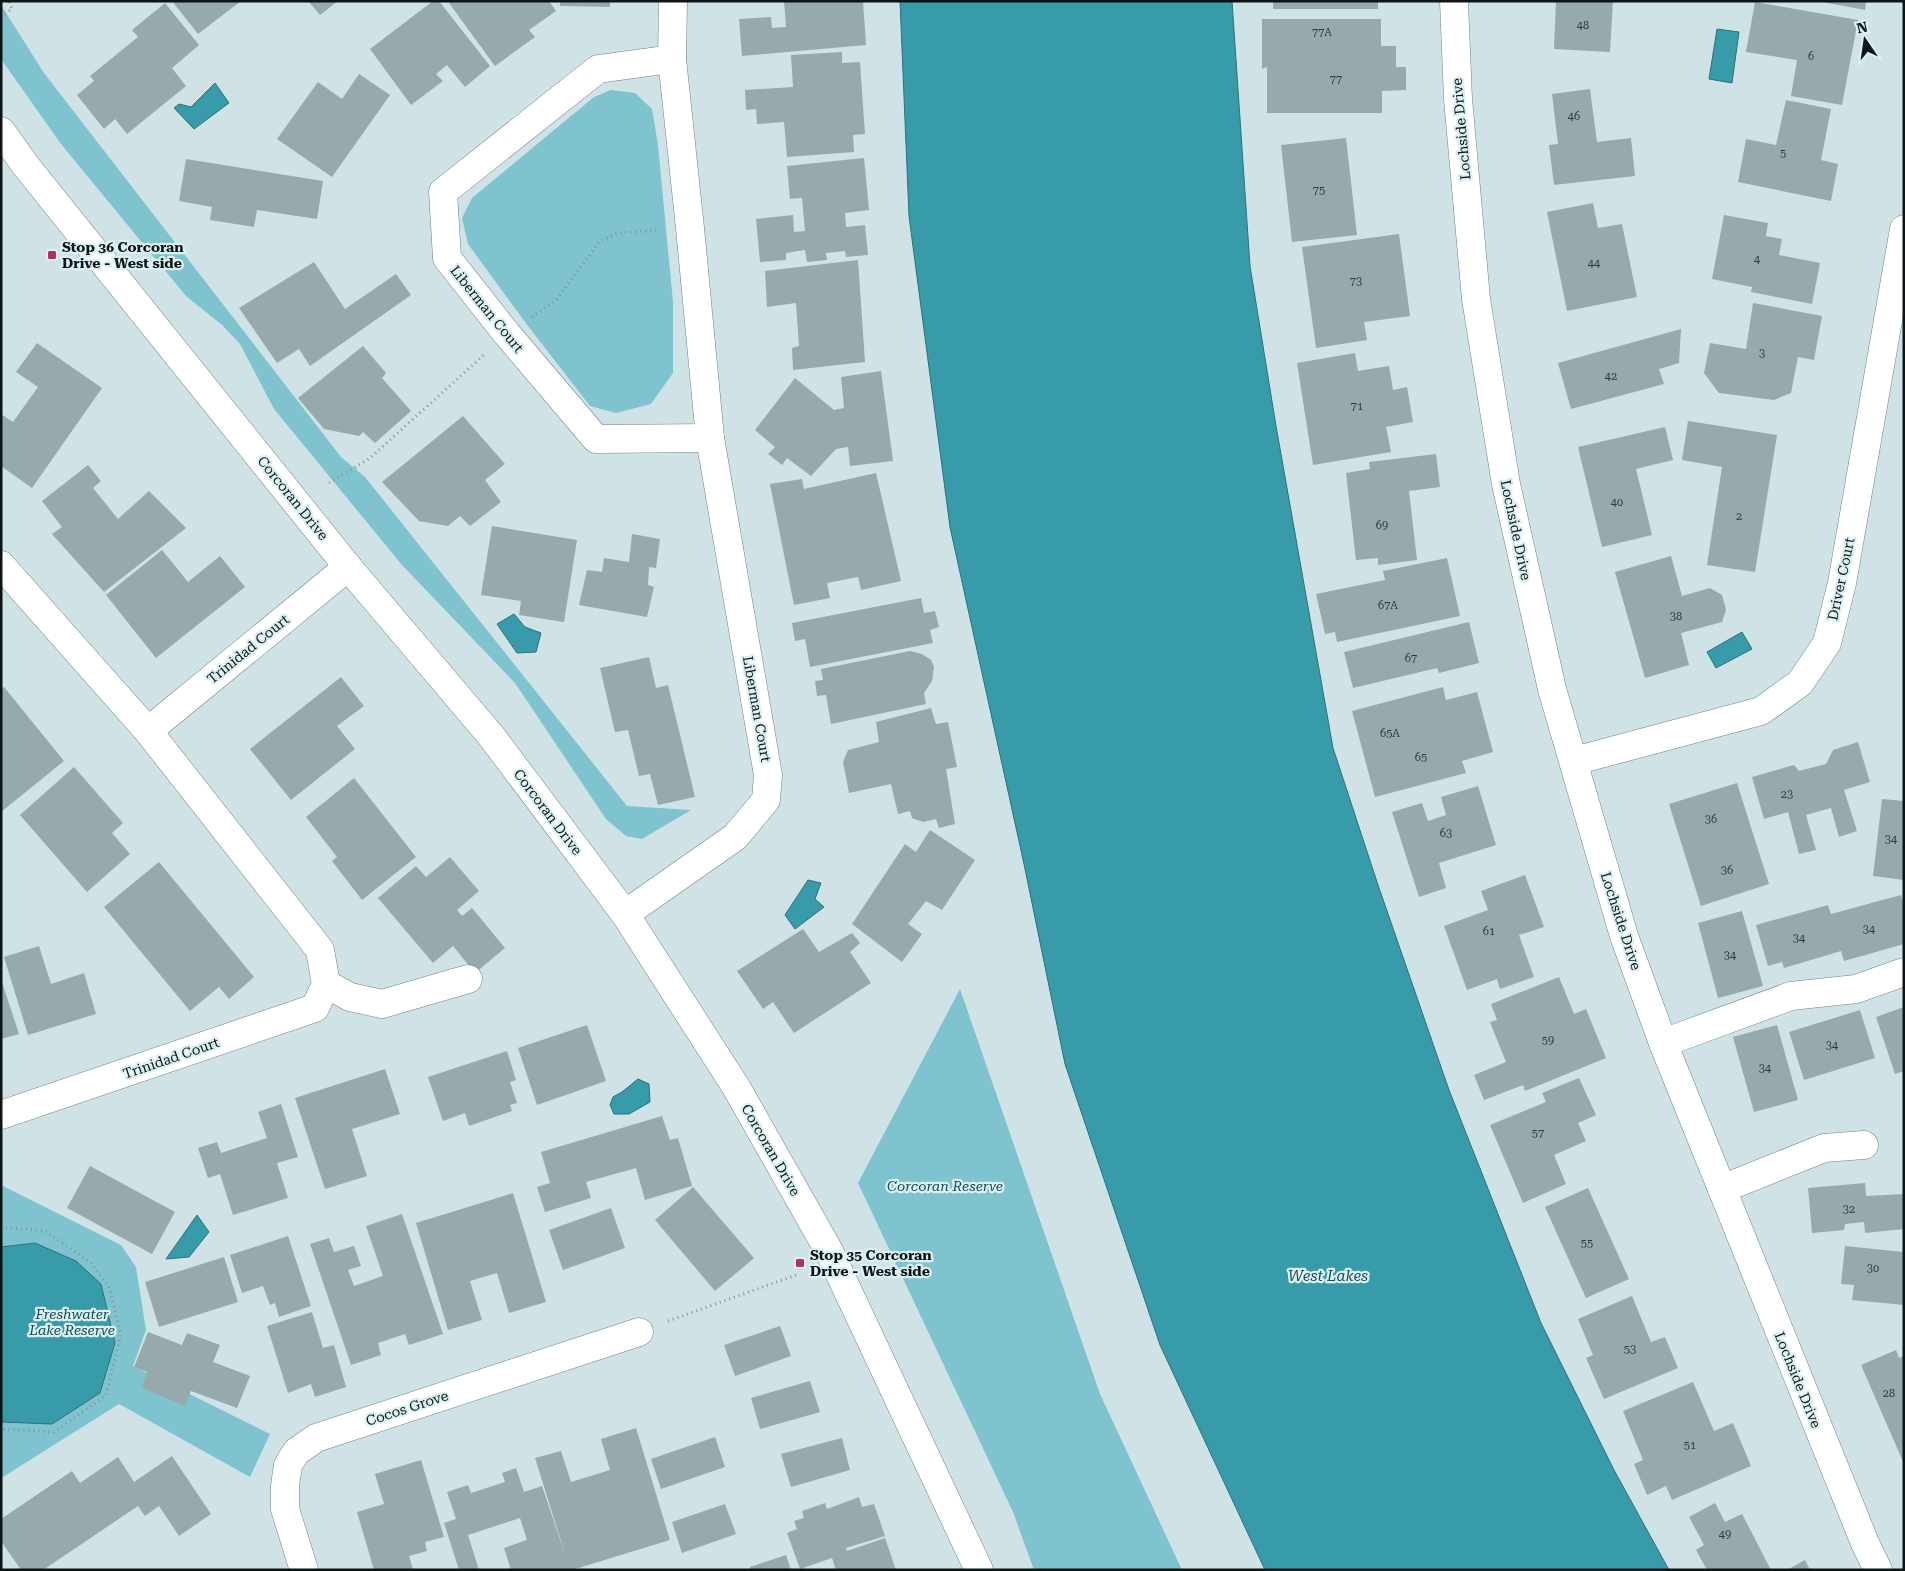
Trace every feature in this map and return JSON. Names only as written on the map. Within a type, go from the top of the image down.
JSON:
[{"type":"street","name":"Liberman Court","points":[[625,914],[735,837],[766,800],[768,775],[710,438],[672,59],[673,1]]},
{"type":"street","name":"Lochside Drive","points":[[1454,1],[1458,98],[1476,299],[1506,484],[1552,689],[1624,936],[1663,1043],[1864,1543],[1878,1570]]},
{"type":"street","name":"Liberman Court","points":[[672,59],[598,69],[443,192],[447,258],[507,334],[596,439],[710,438]]},
{"type":"street","name":"Corcoran Drive","points":[[1,131],[26,166],[348,568],[492,737],[625,914],[736,1087],[829,1251],[979,1570]]},
{"type":"street","name":"Driver Court","points":[[1574,761],[1762,711],[1800,683],[1827,643],[1842,583],[1904,229]]},
{"type":"street","points":[[1,565],[148,731],[320,950],[326,984],[350,997],[382,1004],[468,979]]},
{"type":"street","name":"Trinidad Court","points":[[148,731],[348,568]]},
{"type":"street","points":[[1663,1043],[1791,996],[1856,989],[1904,972]]},
{"type":"street","name":"Trinidad Court","points":[[1,1116],[315,1008],[326,984]]},
{"type":"street","points":[[1722,1189],[1824,1148],[1864,1146]]},
{"type":"street","name":"Cocos Grove","points":[[304,1570],[285,1509],[288,1465],[296,1452],[316,1438],[639,1332]]},
{"type":"path","points":[[1,17],[12,9],[9,1]]},
{"type":"path","points":[[329,483],[370,458],[507,334],[556,300],[600,241],[618,233],[690,228]]},
{"type":"path","points":[[1,1227],[45,1231],[91,1263],[109,1287],[121,1334],[106,1395],[54,1432],[1,1429]]},
{"type":"path","points":[[639,1332],[799,1274]]},
{"type":"green space","points":[[1,5],[44,73],[341,457],[365,477],[627,806],[691,810],[642,839],[626,836],[606,819],[515,683],[402,565],[274,409],[240,344],[222,325],[186,296],[61,144],[1,59]]},
{"type":"green space","points":[[611,90],[635,93],[652,109],[658,145],[673,302],[673,373],[651,404],[616,413],[590,406],[468,244],[462,218],[472,198],[594,97]]},
{"type":"green space","name":"Corcoran Reserve","points":[[960,989],[1100,1394],[1182,1570],[1034,1570],[1013,1512],[858,1183]]},
{"type":"green space","name":"Freshwater Lake Reserve","points":[[1,1185],[121,1245],[136,1267],[146,1330],[133,1366],[270,1434],[250,1477],[119,1404],[1,1480]]},
{"type":"water","name":"West Lakes","points":[[900,1],[1232,1],[1250,266],[1276,426],[1333,748],[1449,1090],[1541,1323],[1614,1470],[1669,1570],[1265,1570],[1160,1345],[1065,1064],[1024,864],[950,527],[909,216]]},
{"type":"water","points":[[1717,29],[1739,32],[1732,83],[1709,79]]},
{"type":"water","points":[[215,83],[229,103],[194,129],[174,108],[179,104],[191,107]]},
{"type":"water","points":[[514,614],[525,627],[541,633],[536,652],[517,653],[497,624]]},
{"type":"water","points":[[1742,632],[1752,649],[1716,668],[1707,652]]},
{"type":"water","points":[[808,880],[821,883],[815,899],[824,907],[795,929],[785,915]]},
{"type":"water","points":[[638,1079],[649,1084],[650,1102],[629,1114],[614,1114],[610,1105],[613,1097]]},
{"type":"water","points":[[197,1215],[209,1232],[189,1257],[166,1259]]},
{"type":"water","points":[[35,1243],[76,1261],[101,1284],[115,1343],[100,1393],[52,1424],[1,1422],[1,1247]]},
{"type":"building","points":[[172,1],[241,1],[198,34]]},
{"type":"building","points":[[308,1],[338,1],[320,15]]},
{"type":"building","points":[[433,1],[439,1],[490,66],[465,87],[447,65],[436,74],[443,81],[411,105],[370,49]]},
{"type":"building","points":[[451,1],[549,1],[556,11],[529,30],[535,37],[495,66],[449,3]]},
{"type":"building","points":[[560,1],[610,1],[610,7],[560,6]]},
{"type":"building","points":[[784,1],[863,1],[866,45],[742,56],[739,19],[771,17],[772,28],[786,27]]},
{"type":"building","points":[[1273,1],[1378,1],[1378,9],[1273,9]]},
{"type":"building","points":[[1556,1],[1613,1],[1610,52],[1554,49]]},
{"type":"building","points":[[1817,1],[1866,1],[1865,10]]},
{"type":"building","points":[[1755,2],[1858,20],[1842,105],[1791,96],[1797,60],[1746,52]]},
{"type":"building","points":[[165,3],[199,45],[172,68],[186,86],[127,134],[115,119],[104,129],[77,95],[94,81],[90,76],[138,37],[132,30]]},
{"type":"building","points":[[1262,19],[1381,19],[1381,46],[1396,46],[1396,67],[1406,67],[1406,90],[1382,91],[1382,113],[1267,113],[1267,67],[1262,69]]},
{"type":"building","points":[[842,52],[842,63],[860,62],[865,134],[853,135],[854,152],[787,157],[784,122],[757,124],[756,109],[746,110],[745,90],[793,87],[791,55]]},
{"type":"building","points":[[359,74],[390,95],[332,177],[277,139],[318,82],[342,99]]},
{"type":"building","points":[[1590,89],[1597,142],[1631,138],[1635,176],[1554,185],[1549,145],[1558,144],[1552,94]]},
{"type":"building","points":[[1786,100],[1831,109],[1821,160],[1838,164],[1831,201],[1738,182],[1746,139],[1776,145]]},
{"type":"building","points":[[1346,138],[1357,235],[1292,242],[1281,145]]},
{"type":"building","points":[[864,158],[869,210],[845,213],[846,227],[865,225],[868,255],[846,257],[845,251],[826,253],[827,260],[807,262],[805,250],[786,253],[786,260],[760,262],[756,219],[793,215],[794,232],[805,231],[802,198],[790,199],[787,166]]},
{"type":"building","points":[[186,159],[323,181],[317,219],[257,210],[254,227],[210,220],[212,207],[179,201]]},
{"type":"building","points":[[1593,203],[1598,228],[1622,224],[1637,297],[1567,311],[1547,212]]},
{"type":"building","points":[[1724,215],[1768,223],[1766,236],[1782,239],[1779,255],[1820,263],[1812,304],[1751,292],[1752,287],[1712,279]]},
{"type":"building","points":[[1399,234],[1410,316],[1364,322],[1367,340],[1316,348],[1302,247]]},
{"type":"building","points":[[858,260],[865,362],[793,370],[792,348],[799,346],[796,303],[767,307],[765,271]]},
{"type":"building","points":[[314,262],[345,309],[396,274],[411,295],[310,366],[299,349],[277,363],[239,308]]},
{"type":"building","points":[[1753,303],[1822,316],[1814,360],[1798,357],[1791,393],[1774,400],[1719,393],[1704,373],[1710,343],[1746,349]]},
{"type":"building","points":[[1681,329],[1679,363],[1659,369],[1664,384],[1571,409],[1558,363]]},
{"type":"building","points":[[37,343],[102,388],[32,488],[1,466],[1,414],[13,422],[38,387],[16,372]]},
{"type":"building","points":[[363,346],[386,373],[382,378],[411,411],[375,443],[363,432],[359,436],[324,429],[298,398]]},
{"type":"building","points":[[1355,353],[1358,371],[1389,366],[1393,390],[1407,387],[1413,422],[1386,427],[1391,452],[1313,465],[1297,363]]},
{"type":"building","points":[[881,371],[893,461],[850,466],[848,447],[836,449],[811,476],[787,458],[782,465],[768,454],[775,447],[755,430],[795,378],[834,410],[844,408],[841,377]]},
{"type":"building","points":[[463,416],[505,464],[485,480],[501,502],[470,526],[460,516],[448,526],[419,521],[382,482]]},
{"type":"building","points":[[1688,421],[1777,435],[1755,572],[1707,565],[1722,467],[1682,460]]},
{"type":"building","points":[[1665,427],[1673,460],[1636,469],[1652,535],[1602,547],[1578,447]]},
{"type":"building","points":[[1436,454],[1440,487],[1409,491],[1417,560],[1378,565],[1378,558],[1356,560],[1346,473],[1370,469],[1369,462]]},
{"type":"building","points":[[88,465],[101,481],[93,488],[118,519],[149,491],[186,528],[104,592],[52,534],[62,527],[42,501]]},
{"type":"building","points":[[876,473],[901,581],[861,590],[858,577],[827,583],[830,598],[794,605],[770,484],[802,479],[804,489]]},
{"type":"building","points":[[492,526],[577,540],[564,622],[519,615],[521,601],[481,595]]},
{"type":"building","points":[[632,534],[660,539],[656,568],[649,567],[648,585],[654,587],[647,617],[579,605],[587,570],[602,572],[604,558],[629,562]]},
{"type":"building","points":[[162,550],[188,582],[220,556],[245,587],[156,658],[106,595]]},
{"type":"building","points":[[1671,556],[1682,596],[1710,588],[1722,595],[1726,610],[1722,622],[1681,633],[1689,665],[1645,678],[1615,572]]},
{"type":"building","points":[[1447,558],[1460,616],[1337,642],[1335,632],[1325,634],[1316,594],[1385,580],[1383,571]]},
{"type":"building","points":[[921,598],[924,613],[935,611],[939,627],[930,630],[933,643],[810,667],[805,639],[795,641],[792,623]]},
{"type":"building","points":[[1469,622],[1479,663],[1439,673],[1437,668],[1353,688],[1344,652]]},
{"type":"building","points":[[910,651],[922,654],[931,660],[934,667],[932,681],[924,693],[926,704],[831,724],[826,695],[817,696],[815,681],[823,680],[821,669]]},
{"type":"building","points":[[649,657],[656,688],[668,685],[695,797],[658,805],[650,774],[639,776],[628,730],[615,732],[600,668]]},
{"type":"building","points":[[341,677],[364,706],[337,726],[355,749],[291,800],[250,749]]},
{"type":"building","points":[[4,687],[64,761],[1,812],[1,689]]},
{"type":"building","points":[[1443,687],[1446,700],[1477,692],[1493,752],[1462,761],[1466,773],[1375,797],[1352,711]]},
{"type":"building","points":[[931,708],[936,724],[948,722],[957,767],[946,769],[955,824],[939,828],[936,819],[923,822],[912,818],[910,811],[898,814],[891,784],[849,793],[843,762],[848,750],[879,742],[876,722]]},
{"type":"building","points":[[1858,742],[1870,782],[1844,790],[1857,831],[1839,837],[1831,808],[1806,815],[1816,850],[1799,854],[1788,812],[1764,819],[1752,777],[1794,765],[1799,771],[1826,764],[1833,750]]},
{"type":"building","points":[[74,767],[123,823],[112,833],[130,854],[87,892],[20,815]]},
{"type":"building","points":[[354,778],[416,857],[362,900],[332,861],[337,857],[306,817]]},
{"type":"building","points":[[1737,783],[1769,884],[1701,906],[1669,804]]},
{"type":"building","points":[[1478,786],[1496,845],[1439,863],[1446,888],[1419,897],[1392,812],[1422,803],[1428,821],[1446,815],[1441,797]]},
{"type":"building","points":[[1882,799],[1904,801],[1904,880],[1873,876]]},
{"type":"building","points":[[930,830],[975,860],[942,910],[926,901],[908,924],[922,934],[902,962],[852,924],[905,844],[916,852]]},
{"type":"building","points":[[450,857],[479,891],[457,910],[462,916],[472,908],[505,948],[475,973],[453,946],[433,963],[378,898],[416,866],[426,877]]},
{"type":"building","points":[[159,862],[254,977],[229,999],[219,987],[190,1011],[104,907]]},
{"type":"building","points":[[1525,875],[1544,927],[1519,935],[1534,977],[1500,989],[1497,979],[1467,990],[1444,926],[1488,910],[1481,891]]},
{"type":"building","points":[[1901,895],[1904,905],[1904,944],[1844,961],[1841,951],[1784,968],[1782,962],[1768,966],[1756,925],[1828,905],[1831,914]]},
{"type":"building","points":[[1742,911],[1763,986],[1718,998],[1698,923]]},
{"type":"building","points":[[803,929],[819,952],[852,933],[860,943],[850,952],[871,983],[794,1033],[773,1002],[763,1009],[737,971]]},
{"type":"building","points":[[39,946],[51,984],[84,973],[96,1014],[28,1035],[4,957]]},
{"type":"building","points":[[1559,977],[1574,1014],[1586,1009],[1606,1058],[1525,1091],[1523,1085],[1484,1100],[1474,1075],[1506,1062],[1490,1022],[1497,1020],[1491,1004]]},
{"type":"building","points":[[1,979],[19,1034],[1,1039]]},
{"type":"building","points":[[1904,1007],[1904,1071],[1895,1074],[1876,1017]]},
{"type":"building","points":[[1860,1010],[1875,1058],[1804,1080],[1789,1032]]},
{"type":"building","points":[[587,1025],[606,1081],[537,1105],[518,1048]]},
{"type":"building","points":[[1777,1025],[1798,1100],[1754,1112],[1733,1037]]},
{"type":"building","points":[[507,1051],[516,1080],[510,1082],[517,1103],[510,1105],[512,1111],[469,1126],[465,1113],[443,1121],[428,1077]]},
{"type":"building","points":[[385,1069],[400,1114],[352,1129],[367,1176],[325,1189],[295,1098]]},
{"type":"building","points":[[1579,1078],[1596,1115],[1578,1123],[1586,1141],[1554,1155],[1566,1184],[1523,1203],[1490,1125],[1546,1102],[1542,1093]]},
{"type":"building","points":[[281,1104],[298,1157],[277,1163],[288,1198],[233,1215],[220,1174],[208,1178],[198,1148],[217,1142],[221,1153],[267,1138],[258,1112]]},
{"type":"building","points":[[662,1116],[670,1140],[678,1138],[692,1186],[645,1200],[636,1168],[586,1182],[591,1198],[545,1212],[537,1187],[550,1183],[541,1152]]},
{"type":"building","points":[[90,1166],[175,1212],[152,1254],[67,1208]]},
{"type":"building","points":[[1865,1183],[1866,1196],[1904,1194],[1904,1229],[1865,1233],[1864,1222],[1845,1224],[1844,1230],[1812,1233],[1808,1188]]},
{"type":"building","points":[[693,1187],[754,1258],[715,1291],[655,1220]]},
{"type":"building","points":[[1588,1188],[1629,1279],[1586,1298],[1545,1207]]},
{"type":"building","points":[[513,1193],[546,1302],[509,1313],[497,1273],[470,1281],[482,1320],[448,1330],[416,1223]]},
{"type":"building","points":[[611,1208],[625,1248],[563,1270],[549,1230]]},
{"type":"building","points":[[402,1214],[443,1334],[409,1345],[405,1334],[378,1343],[381,1355],[351,1365],[310,1244],[329,1238],[334,1252],[354,1246],[361,1266],[348,1270],[354,1286],[383,1276],[366,1226]]},
{"type":"building","points":[[288,1236],[311,1306],[279,1317],[275,1303],[270,1305],[263,1286],[242,1293],[230,1255]]},
{"type":"building","points":[[1845,1246],[1904,1252],[1904,1305],[1852,1300],[1854,1285],[1841,1284]]},
{"type":"building","points":[[224,1257],[238,1302],[159,1327],[145,1282]]},
{"type":"building","points":[[1632,1296],[1651,1342],[1665,1337],[1678,1368],[1604,1399],[1586,1358],[1593,1355],[1578,1319]]},
{"type":"building","points":[[312,1312],[323,1348],[334,1345],[346,1387],[315,1397],[311,1384],[288,1393],[267,1326]]},
{"type":"building","points":[[780,1326],[791,1356],[735,1376],[724,1345]]},
{"type":"building","points":[[148,1332],[182,1345],[187,1333],[220,1345],[213,1362],[250,1376],[237,1408],[191,1391],[185,1406],[142,1388],[147,1372],[134,1367]]},
{"type":"building","points":[[1896,1350],[1899,1358],[1904,1356],[1904,1464],[1861,1365]]},
{"type":"building","points":[[810,1381],[820,1412],[760,1429],[751,1398]]},
{"type":"building","points":[[1693,1382],[1714,1431],[1733,1423],[1751,1466],[1672,1500],[1666,1486],[1647,1495],[1634,1464],[1643,1460],[1623,1411]]},
{"type":"building","points":[[636,1428],[670,1540],[572,1570],[511,1570],[504,1548],[527,1540],[520,1518],[468,1535],[479,1570],[459,1570],[444,1523],[456,1519],[447,1492],[468,1485],[471,1493],[505,1482],[502,1473],[516,1468],[524,1492],[542,1486],[566,1557],[535,1458],[561,1451],[571,1482],[610,1470],[601,1439]]},
{"type":"building","points":[[715,1437],[725,1467],[661,1489],[651,1459]]},
{"type":"building","points":[[842,1438],[850,1470],[791,1487],[781,1454]]},
{"type":"building","points":[[172,1456],[211,1514],[179,1536],[159,1506],[145,1516],[138,1506],[43,1570],[21,1570],[1,1541],[1,1519],[72,1471],[80,1483],[118,1457],[134,1482]]},
{"type":"building","points":[[421,1460],[444,1537],[425,1542],[427,1551],[409,1556],[413,1570],[374,1570],[357,1512],[384,1504],[375,1474]]},
{"type":"building","points":[[859,1497],[862,1507],[874,1504],[885,1536],[846,1548],[847,1551],[885,1538],[896,1570],[836,1570],[832,1558],[800,1569],[787,1533],[797,1529],[794,1521],[804,1518],[802,1511],[825,1503],[827,1509]]},
{"type":"building","points":[[1715,1503],[1725,1522],[1742,1514],[1771,1570],[1707,1570],[1696,1550],[1704,1545],[1689,1517]]},
{"type":"building","points":[[725,1504],[736,1534],[682,1553],[672,1522]]},
{"type":"building","points":[[786,1555],[791,1570],[750,1570],[750,1567]]},
{"type":"building","points":[[1805,1560],[1810,1570],[1787,1570]]},
{"type":"place","name":"Stop 36 Corcoran Drive - West side","points":[[52,255]]},
{"type":"place","name":"Stop 35 Corcoran Drive - West side","points":[[800,1263]]}]
